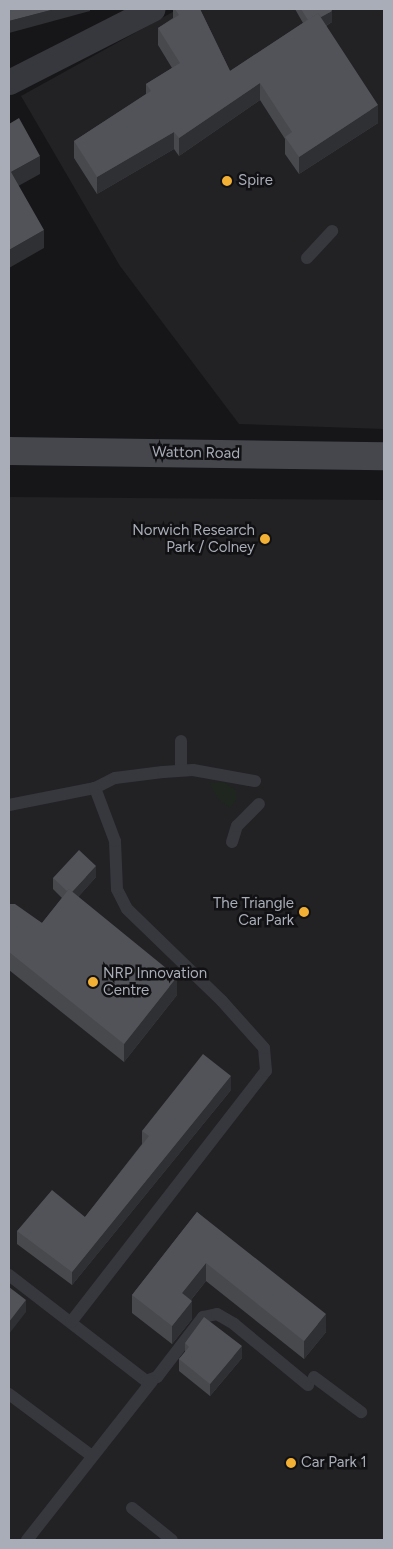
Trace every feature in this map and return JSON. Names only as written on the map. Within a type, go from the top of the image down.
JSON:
[{"type":"main road","name":"Watton Road","points":[[9,451],[384,456]]},
{"type":"street","points":[[9,82],[152,9]]},
{"type":"lane","points":[[306,258],[332,231]]},
{"type":"lane","points":[[180,770],[181,740]]},
{"type":"lane","points":[[9,805],[95,788],[116,778],[180,770],[218,772],[255,781]]},
{"type":"lane","points":[[71,1322],[266,1071],[264,1048],[222,1001],[127,909],[117,889],[115,841],[95,788]]},
{"type":"lane","points":[[232,842],[237,826],[259,804]]},
{"type":"lane","points":[[9,1275],[146,1381],[152,1381]]},
{"type":"lane","points":[[27,1540],[203,1317],[217,1314],[234,1324],[311,1381],[361,1412]]},
{"type":"lane","points":[[9,1394],[92,1456]]},
{"type":"lane","points":[[132,1508],[172,1540]]},
{"type":"shaded area","name":"Spire","points":[[178,9],[384,9],[384,429],[239,424],[120,266],[21,96]]},
{"type":"shaded area","points":[[9,497],[384,500],[384,1540],[9,1540]]},
{"type":"shaded area","points":[[224,782],[236,790],[236,800],[230,808],[218,799],[209,783]]},
{"type":"building","points":[[9,9],[55,9],[9,21]]},
{"type":"building","points":[[175,9],[200,9],[230,71],[318,13],[378,105],[299,157],[285,137],[292,132],[260,83],[179,138],[174,132],[97,177],[74,141],[151,91],[146,84],[180,63],[158,28],[179,15]]},
{"type":"building","points":[[301,9],[331,9],[332,11],[321,17],[318,13],[308,20]]},
{"type":"building","points":[[19,118],[40,156],[11,172],[44,230],[9,250],[9,124]]},
{"type":"building","points":[[79,850],[96,866],[72,892],[69,889],[67,891],[53,878]]},
{"type":"building","name":"NRP Innovation Centre","points":[[69,889],[177,977],[124,1044],[9,952],[9,904],[15,904],[42,923]]},
{"type":"building","points":[[203,1054],[231,1076],[72,1272],[17,1231],[52,1190],[85,1217],[149,1136],[142,1131]]},
{"type":"building","points":[[197,1212],[326,1314],[304,1341],[206,1263],[182,1293],[192,1301],[172,1326],[132,1295]]},
{"type":"building","points":[[9,1287],[26,1300],[9,1322]]},
{"type":"building","points":[[204,1317],[242,1346],[210,1384],[179,1359],[189,1347],[185,1343]]},
{"type":"place","name":"Spire","points":[[227,181]]},
{"type":"place","name":"Norwich Research Park / Colney","points":[[265,539]]},
{"type":"place","name":"The Triangle Car Park","points":[[304,912]]},
{"type":"place","name":"NRP Innovation Centre","points":[[93,982]]},
{"type":"place","name":"Car Park 1","points":[[291,1463]]}]
